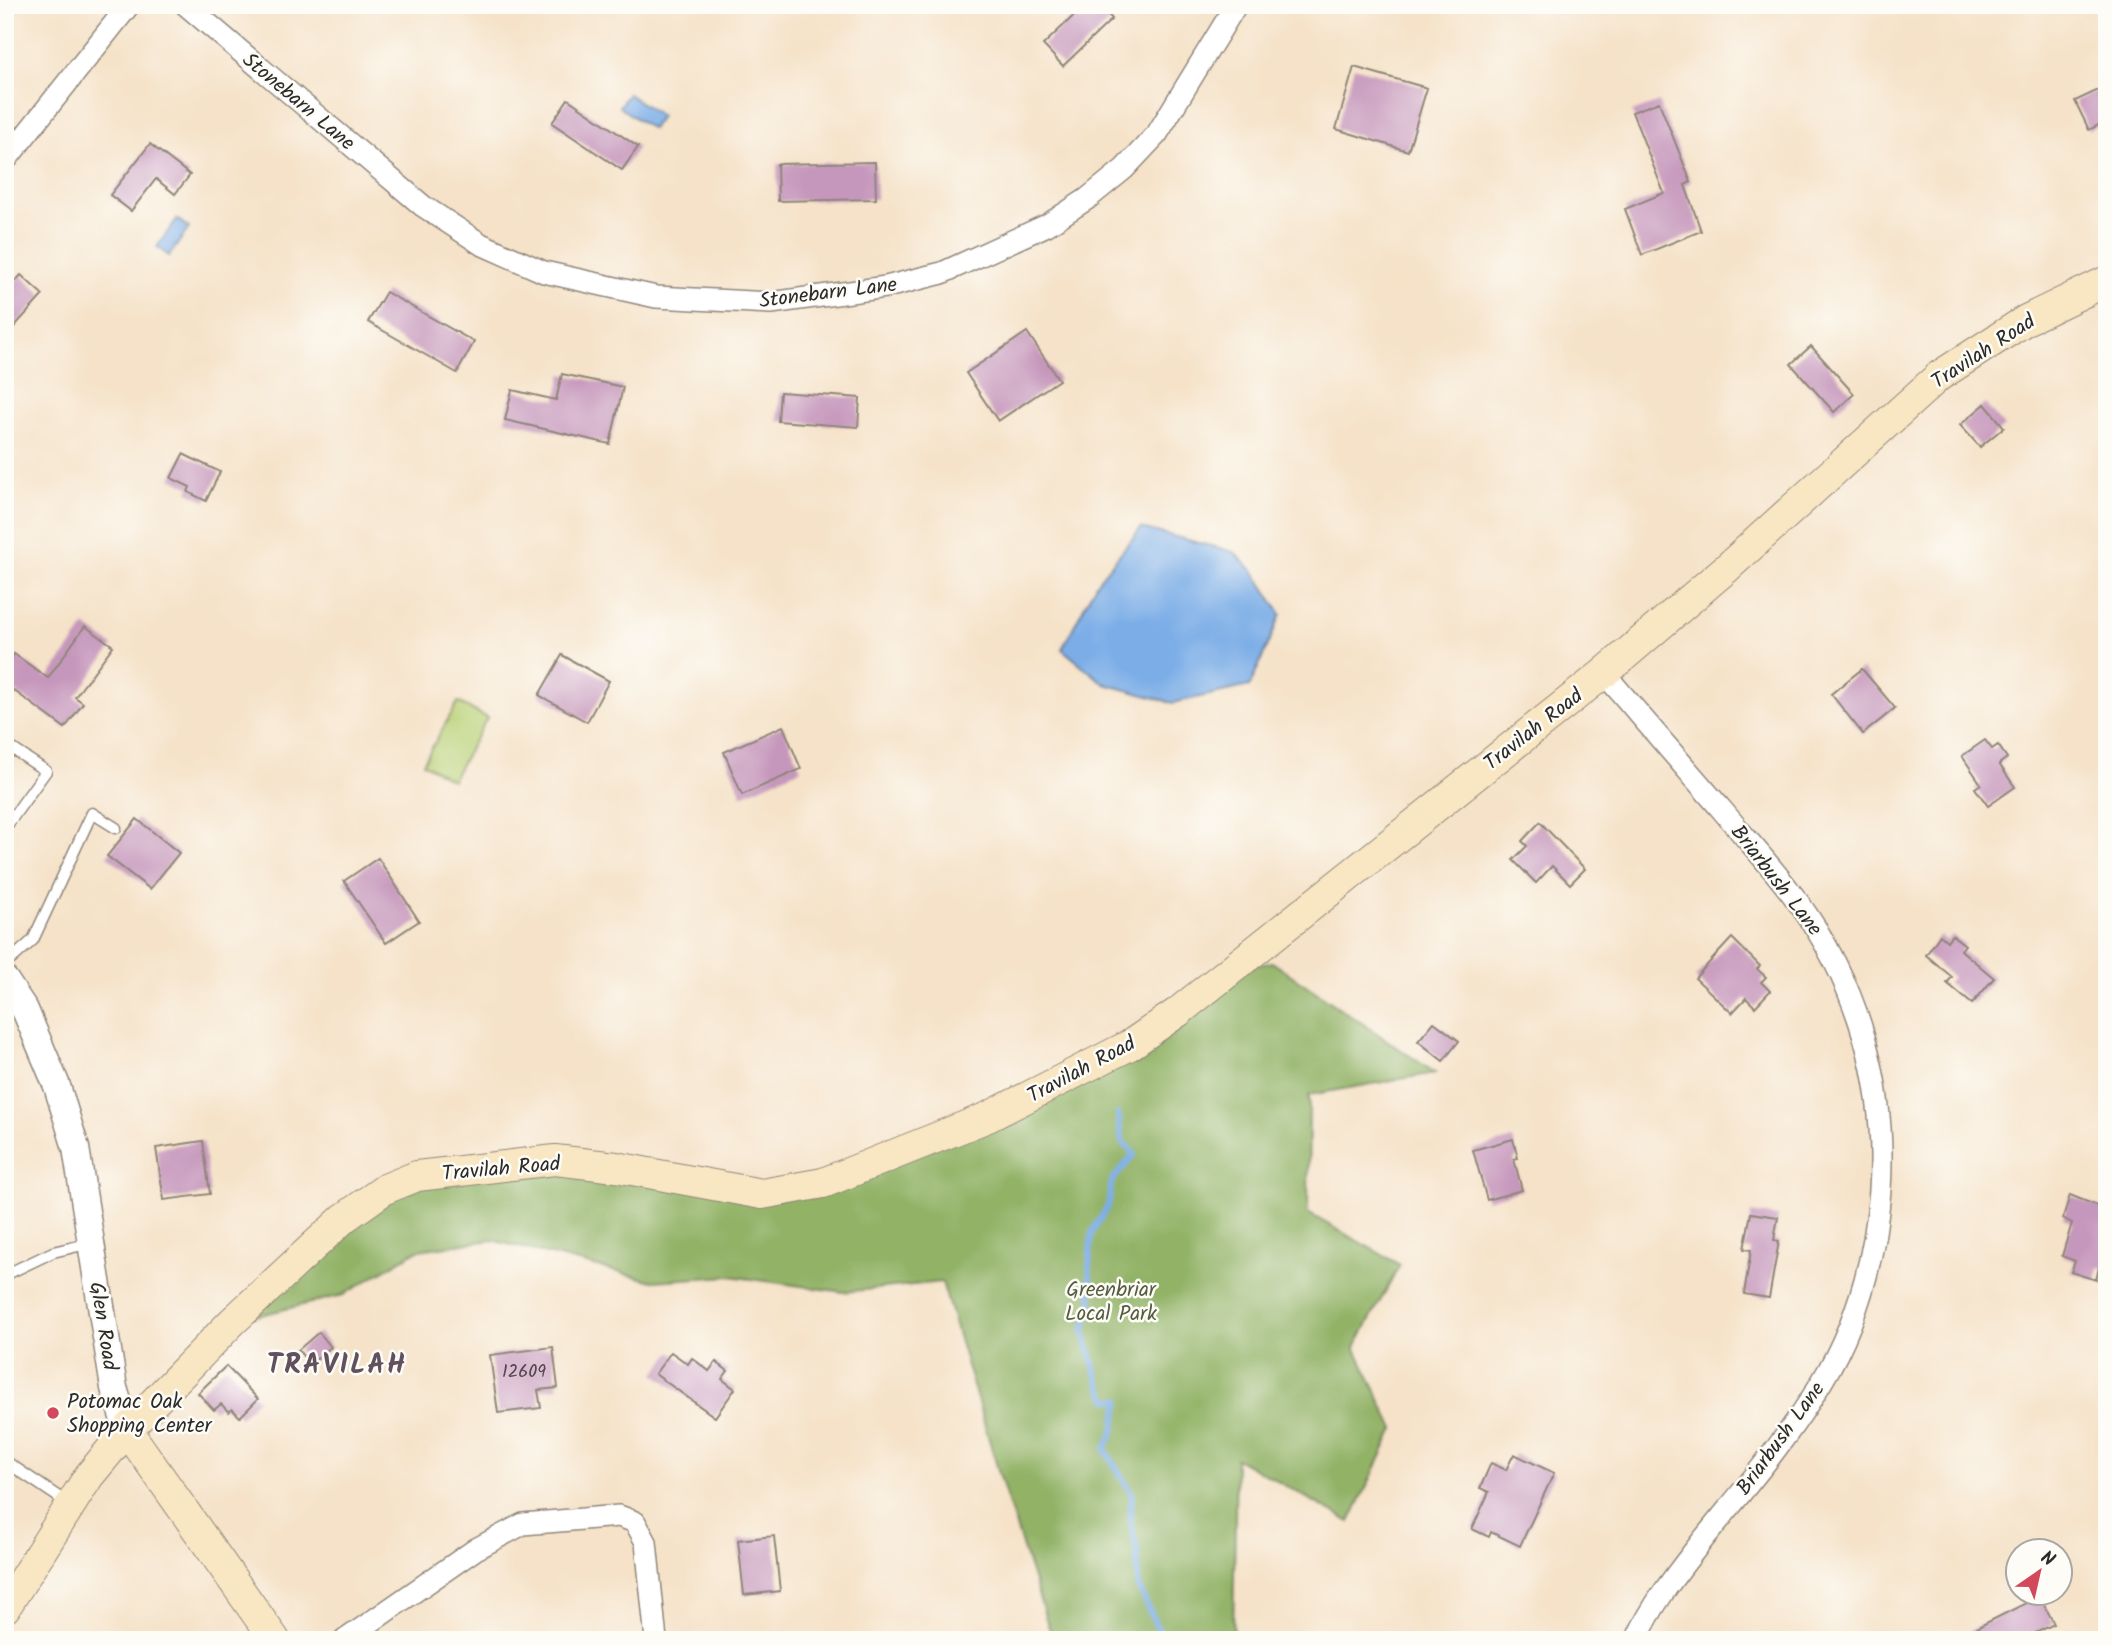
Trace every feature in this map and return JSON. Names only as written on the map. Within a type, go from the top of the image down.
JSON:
[{"type":"main road","name":"Travilah Road","points":[[5,1608],[89,1476],[127,1430],[232,1322],[344,1218],[385,1188],[417,1176],[555,1160],[616,1167],[762,1194],[823,1183],[988,1117],[1130,1045],[1178,1012],[1604,673],[1728,567],[1939,376],[2026,320],[2107,281]]},
{"type":"main road","name":"Glen Road","points":[[127,1430],[275,1640]]},
{"type":"street","points":[[5,161],[129,5]]},
{"type":"street","name":"Stonebarn Lane","points":[[186,5],[423,206],[481,244],[544,272],[656,297],[771,303],[886,287],[942,273],[1046,225],[1067,212],[1124,169],[1157,134],[1236,5]]},
{"type":"street","name":"Briarbush Lane","points":[[1604,673],[1773,870],[1825,944],[1846,985],[1861,1023],[1879,1102],[1882,1166],[1872,1256],[1859,1301],[1834,1360],[1795,1424],[1667,1586],[1647,1616],[1636,1640]]},
{"type":"street","name":"Glen Road","points":[[5,980],[25,1010],[57,1086],[76,1148],[114,1388],[127,1430]]},
{"type":"street","points":[[345,1640],[476,1549],[523,1524],[619,1516],[635,1522],[646,1542],[656,1640]]},
{"type":"lane","points":[[5,744],[46,771],[5,828]]},
{"type":"lane","points":[[5,965],[33,940],[92,813],[116,828]]},
{"type":"lane","points":[[5,1275],[53,1252],[91,1243]]},
{"type":"lane","points":[[5,1461],[71,1505]]},
{"type":"green space","points":[[458,702],[487,718],[452,780],[423,763]]},
{"type":"green space","name":"Greenbriar Local Park","points":[[1272,962],[1435,1073],[1309,1095],[1308,1213],[1400,1265],[1355,1347],[1394,1429],[1350,1522],[1236,1458],[1233,1640],[1053,1640],[1005,1493],[942,1282],[843,1292],[730,1276],[653,1281],[492,1240],[418,1250],[343,1295],[232,1322],[385,1189],[555,1160],[762,1194],[988,1117],[1228,972]]},
{"type":"water","points":[[628,94],[661,116],[652,129],[619,107]]},
{"type":"water","points":[[177,219],[189,228],[169,256],[157,247]]},
{"type":"water","points":[[1141,528],[1234,552],[1254,572],[1281,614],[1250,686],[1173,703],[1105,684],[1062,649],[1097,582]]},
{"type":"building","points":[[1085,5],[1100,5],[1112,19],[1063,66],[1043,45]]},
{"type":"building","points":[[1354,67],[1427,88],[1408,151],[1336,129]]},
{"type":"building","points":[[2107,86],[2107,121],[2089,130],[2075,101]]},
{"type":"building","points":[[568,99],[638,147],[622,170],[552,123]]},
{"type":"building","points":[[1659,102],[1691,182],[1685,185],[1701,231],[1642,255],[1625,209],[1664,193],[1632,112]]},
{"type":"building","points":[[150,144],[190,175],[175,194],[156,179],[131,211],[110,195]]},
{"type":"building","points":[[875,162],[876,199],[778,201],[777,164]]},
{"type":"building","points":[[21,275],[43,295],[5,337],[5,293]]},
{"type":"building","points":[[386,292],[474,342],[457,373],[368,322]]},
{"type":"building","points":[[1027,332],[1059,380],[998,421],[966,373]]},
{"type":"building","points":[[1811,346],[1854,394],[1834,412],[1791,364]]},
{"type":"building","points":[[562,374],[623,387],[610,444],[505,420],[512,390],[556,400]]},
{"type":"building","points":[[780,392],[860,398],[858,427],[778,421]]},
{"type":"building","points":[[1985,404],[2004,427],[1980,447],[1960,425]]},
{"type":"building","points":[[183,454],[220,472],[206,501],[188,492],[190,487],[171,478]]},
{"type":"building","points":[[85,626],[113,646],[75,697],[83,703],[65,728],[5,684],[5,666],[14,654],[48,678]]},
{"type":"building","points":[[562,655],[609,681],[587,722],[539,695]]},
{"type":"building","points":[[1862,669],[1895,708],[1863,734],[1831,694]]},
{"type":"building","points":[[783,726],[801,769],[742,795],[724,752]]},
{"type":"building","points":[[1985,740],[1992,749],[1998,745],[2007,758],[1999,764],[2015,787],[1988,806],[1975,788],[1981,784],[1962,756]]},
{"type":"building","points":[[137,819],[179,853],[150,889],[107,856]]},
{"type":"building","points":[[1540,822],[1585,869],[1570,884],[1552,866],[1536,883],[1513,860],[1527,846],[1522,841]]},
{"type":"building","points":[[378,858],[419,921],[386,943],[344,881]]},
{"type":"building","points":[[1940,935],[1947,941],[1952,935],[1965,945],[1961,950],[1994,978],[1972,1004],[1947,983],[1952,977],[1926,955]]},
{"type":"building","points":[[1732,938],[1760,966],[1757,969],[1766,977],[1761,982],[1770,991],[1755,1007],[1746,998],[1732,1013],[1695,978]]},
{"type":"building","points":[[1434,1022],[1459,1041],[1443,1061],[1418,1041]]},
{"type":"building","points":[[1513,1139],[1518,1158],[1514,1159],[1522,1190],[1487,1200],[1473,1150]]},
{"type":"building","points":[[203,1141],[210,1194],[164,1200],[156,1148]]},
{"type":"building","points":[[2070,1195],[2107,1210],[2107,1256],[2104,1269],[2099,1267],[2096,1280],[2071,1272],[2075,1261],[2062,1256],[2072,1223],[2063,1218]]},
{"type":"building","points":[[1751,1213],[1778,1217],[1774,1240],[1779,1241],[1769,1298],[1744,1294],[1751,1250],[1744,1249]]},
{"type":"building","points":[[319,1332],[331,1347],[310,1364],[298,1350]]},
{"type":"building","points":[[553,1347],[558,1388],[538,1390],[541,1408],[498,1413],[490,1355]]},
{"type":"building","points":[[671,1352],[688,1364],[692,1358],[709,1371],[716,1362],[728,1371],[722,1379],[735,1389],[715,1417],[655,1374]]},
{"type":"building","points":[[226,1366],[258,1399],[240,1417],[221,1404],[214,1410],[198,1393]]},
{"type":"building","points":[[1514,1454],[1554,1473],[1520,1546],[1491,1532],[1489,1537],[1472,1529],[1489,1492],[1480,1488],[1491,1463],[1506,1470]]},
{"type":"building","points":[[774,1536],[780,1591],[744,1595],[738,1540]]},
{"type":"building","points":[[2020,1606],[2045,1606],[2054,1624],[2021,1640],[1952,1640]]},
{"type":"waterway","points":[[1118,1114],[1122,1141],[1134,1154],[1112,1181],[1108,1206],[1092,1232],[1089,1265],[1092,1310],[1083,1329],[1099,1383],[1108,1400],[1120,1400],[1113,1433],[1105,1449],[1132,1494],[1130,1518],[1137,1551],[1138,1586],[1163,1640]]},
{"type":"place","name":"Potomac Oak Shopping Center","points":[[53,1413]]},
{"type":"district","name":"TRAVILAH","points":[[337,1363]]}]
